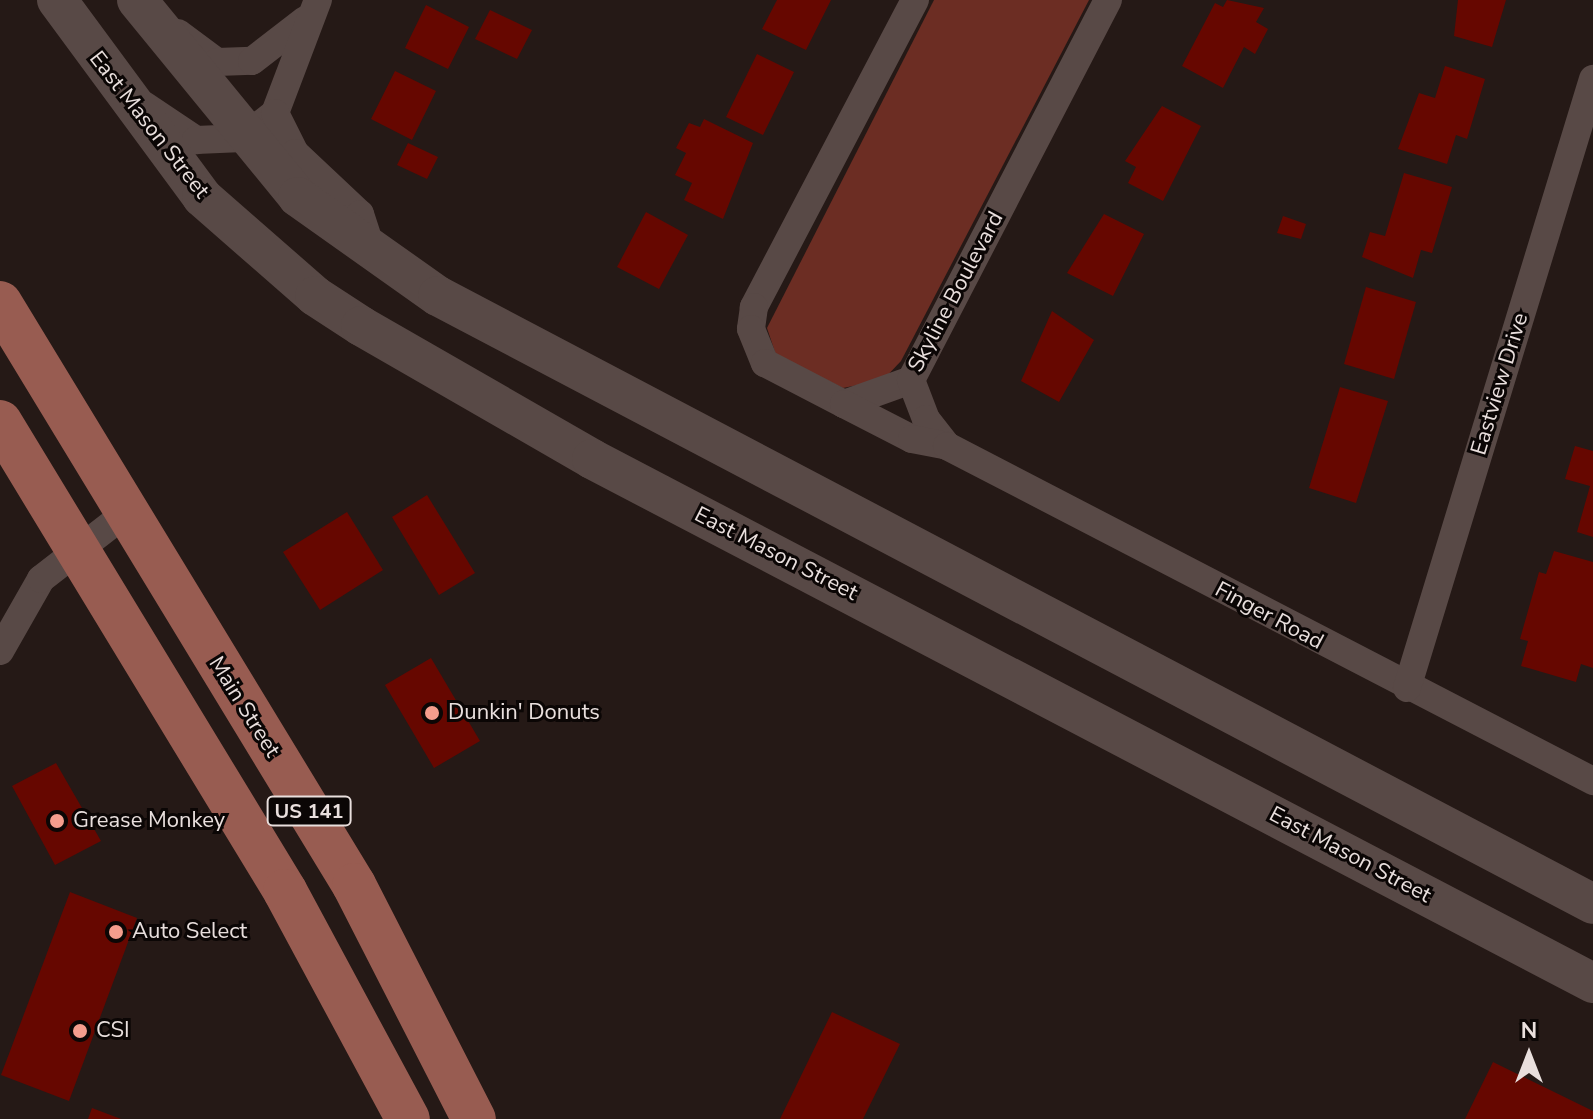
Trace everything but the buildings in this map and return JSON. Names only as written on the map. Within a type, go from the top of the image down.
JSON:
[{"type":"main road","name":"East Mason Street","points":[[57,0],[117,87],[202,197],[315,296],[361,326],[592,459],[1593,983]]},
{"type":"main road","points":[[142,6],[243,138],[298,197],[374,254],[452,303],[1593,904]]},
{"type":"main road","name":"Main Street","points":[[0,303],[354,885],[474,1119]]},
{"type":"main road","name":"US 141","points":[[0,422],[285,891],[408,1119]]},
{"type":"street","points":[[915,0],[754,307],[751,329],[765,363],[912,439],[947,446]]},
{"type":"street","name":"Skyline Boulevard","points":[[844,404],[911,380],[1108,0]]},
{"type":"street","points":[[142,6],[217,62],[252,61],[274,50],[314,7]]},
{"type":"street","points":[[117,87],[196,140],[243,138],[275,113],[314,7]]},
{"type":"street","name":"Eastview Drive","points":[[1407,688],[1593,79]]},
{"type":"street","points":[[275,113],[295,153],[360,214],[374,254]]},
{"type":"street","points":[[911,380],[926,419],[947,446]]},
{"type":"street","name":"Finger Road","points":[[947,446],[1407,688],[1593,781]]},
{"type":"street","points":[[0,651],[37,585],[75,546],[126,513]]},
{"type":"shaded area","points":[[934,0],[1089,0],[901,361],[883,380],[843,388],[776,355],[767,328]]},
{"type":"place","name":"Dunkin' Donuts","points":[[432,713]]},
{"type":"place","name":"Grease Monkey","points":[[57,821]]},
{"type":"place","name":"Auto Select","points":[[116,932]]},
{"type":"place","name":"CSI","points":[[80,1031]]}]
